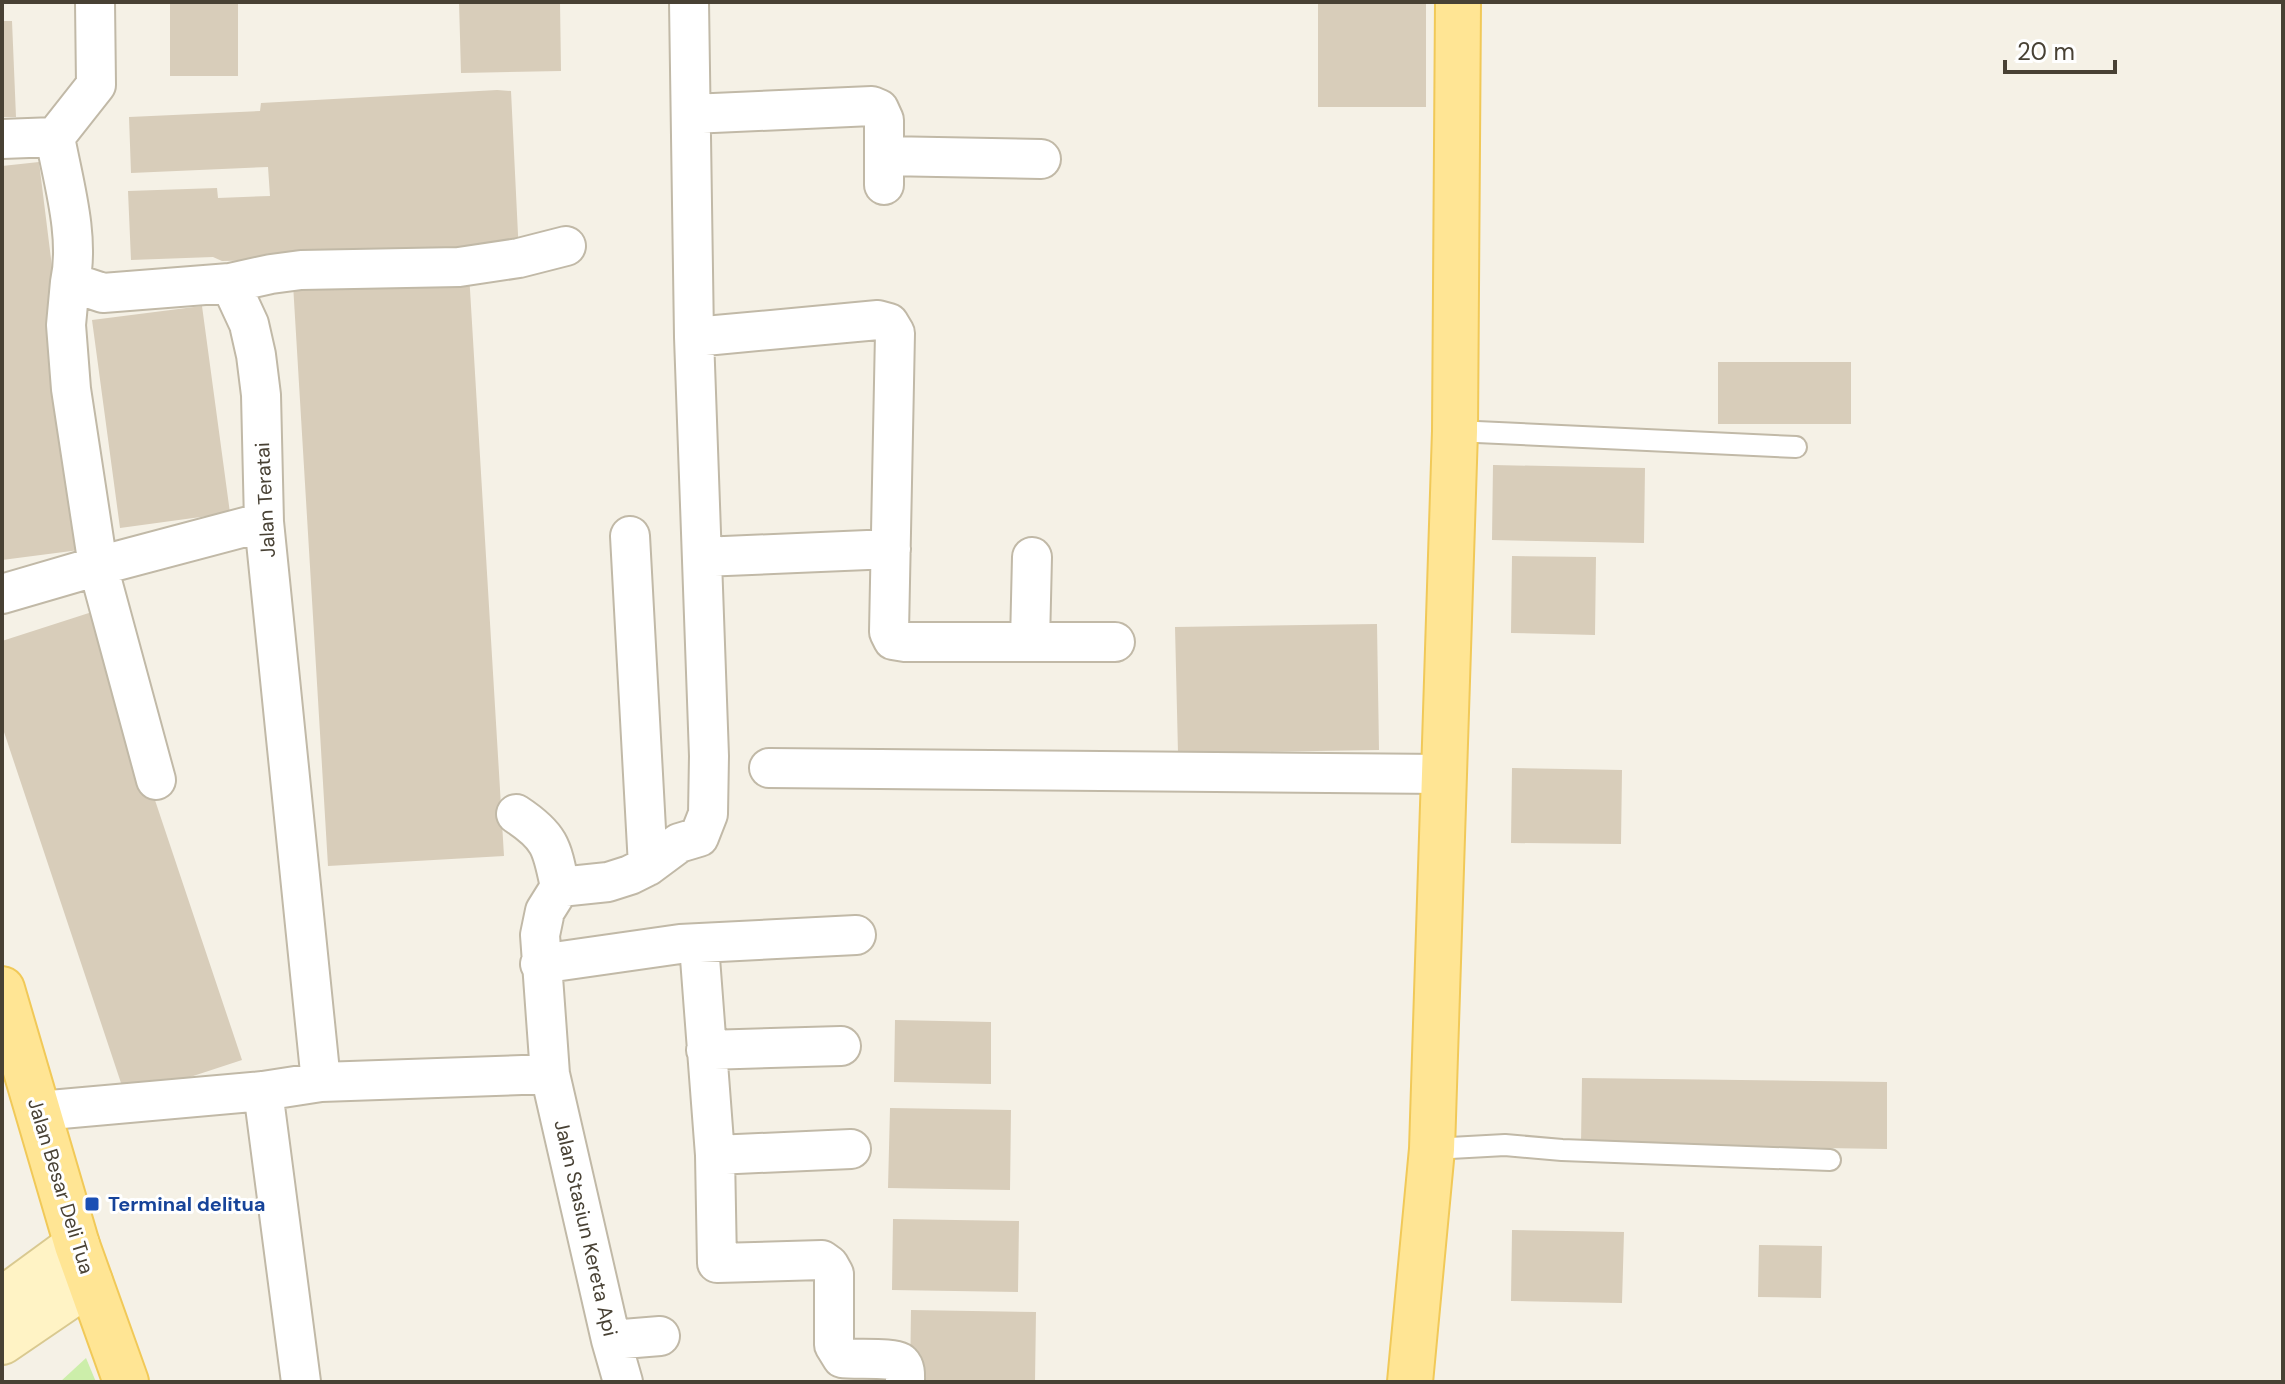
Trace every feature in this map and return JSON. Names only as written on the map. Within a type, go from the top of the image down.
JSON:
[{"type":"main road","points":[[1410,1382],[1432,1149],[1455,431],[1458,2]]},
{"type":"main road","name":"Jalan Besar Deli Tua","points":[[2,989],[83,1264],[126,1382]]},
{"type":"main road","points":[[2,1300],[83,1264]]},
{"type":"main road","points":[[2,1342],[83,1264]]},
{"type":"street","points":[[95,2],[96,85],[55,137],[72,241],[73,266],[66,325],[71,389],[98,566],[156,780]]},
{"type":"street","points":[[516,814],[544,835],[551,847],[560,887],[608,882],[648,866],[679,843],[699,837],[708,814],[709,756],[694,337],[689,2]]},
{"type":"street","points":[[691,114],[872,106],[879,109],[884,120],[884,171],[1041,159]]},
{"type":"street","points":[[2,139],[55,137]]},
{"type":"street","points":[[70,282],[103,293],[230,283],[301,270],[459,267],[519,258],[566,246]]},
{"type":"street","name":"Jalan Teratai","points":[[230,283],[249,324],[261,395],[264,522],[321,1082]]},
{"type":"street","points":[[694,337],[878,320],[889,323],[895,333],[889,632],[893,640],[1115,642]]},
{"type":"street","points":[[2,594],[264,522]]},
{"type":"street","points":[[630,536],[648,866]]},
{"type":"street","points":[[702,557],[891,549]]},
{"type":"street","points":[[1030,642],[1032,557]]},
{"type":"street","points":[[769,768],[1443,774]]},
{"type":"street","name":"Jalan Stasiun Kereta Api","points":[[560,887],[550,900],[542,923],[540,964],[550,1074],[623,1382]]},
{"type":"street","points":[[540,964],[680,944],[856,935]]},
{"type":"street","points":[[699,945],[715,1155],[717,1263],[822,1260],[834,1274],[834,1345],[842,1358],[895,1359],[905,1369],[905,1382]]},
{"type":"street","points":[[706,1050],[841,1046]]},
{"type":"street","points":[[39,1111],[263,1091],[321,1082],[550,1074]]},
{"type":"street","points":[[263,1091],[301,1382]]},
{"type":"street","points":[[715,1155],[851,1149]]},
{"type":"street","points":[[611,1340],[660,1336]]},
{"type":"lane","points":[[1455,431],[1796,447]]},
{"type":"lane","points":[[1432,1149],[1505,1145],[1830,1160]]},
{"type":"green space","points":[[86,1358],[96,1382],[60,1382]]},
{"type":"building","points":[[170,2],[238,2],[238,76],[170,76]]},
{"type":"building","points":[[459,2],[560,2],[561,71],[461,73]]},
{"type":"building","points":[[1318,2],[1426,2],[1426,107],[1318,107]]},
{"type":"building","points":[[2,21],[12,21],[16,117],[2,117]]},
{"type":"building","points":[[511,91],[519,255],[131,260],[128,191],[217,188],[218,198],[270,196],[268,167],[131,173],[129,117],[260,111],[261,103]]},
{"type":"building","points":[[39,162],[87,549],[2,560],[2,166]]},
{"type":"building","points":[[469,273],[504,856],[328,866],[293,284]]},
{"type":"building","points":[[202,306],[230,513],[120,528],[92,320]]},
{"type":"building","points":[[1718,362],[1851,362],[1851,424],[1718,424]]},
{"type":"building","points":[[1493,465],[1645,468],[1644,543],[1492,540]]},
{"type":"building","points":[[1512,556],[1596,557],[1595,635],[1511,633]]},
{"type":"building","points":[[92,612],[242,1060],[126,1098],[2,726],[2,641]]},
{"type":"building","points":[[1377,624],[1379,750],[1178,753],[1175,627]]},
{"type":"building","points":[[1512,768],[1622,770],[1621,844],[1511,843]]},
{"type":"building","points":[[895,1020],[991,1022],[991,1084],[894,1082]]},
{"type":"building","points":[[1582,1078],[1887,1082],[1887,1149],[1581,1144]]},
{"type":"building","points":[[890,1108],[1011,1110],[1010,1190],[888,1188]]},
{"type":"building","points":[[893,1219],[1019,1221],[1018,1292],[892,1290]]},
{"type":"building","points":[[1512,1230],[1624,1232],[1622,1303],[1511,1301]]},
{"type":"building","points":[[1759,1245],[1822,1246],[1821,1298],[1758,1297]]},
{"type":"building","points":[[911,1310],[1036,1312],[1035,1382],[910,1382]]},
{"type":"place","name":"Terminal delitua","points":[[92,1204]]}]
